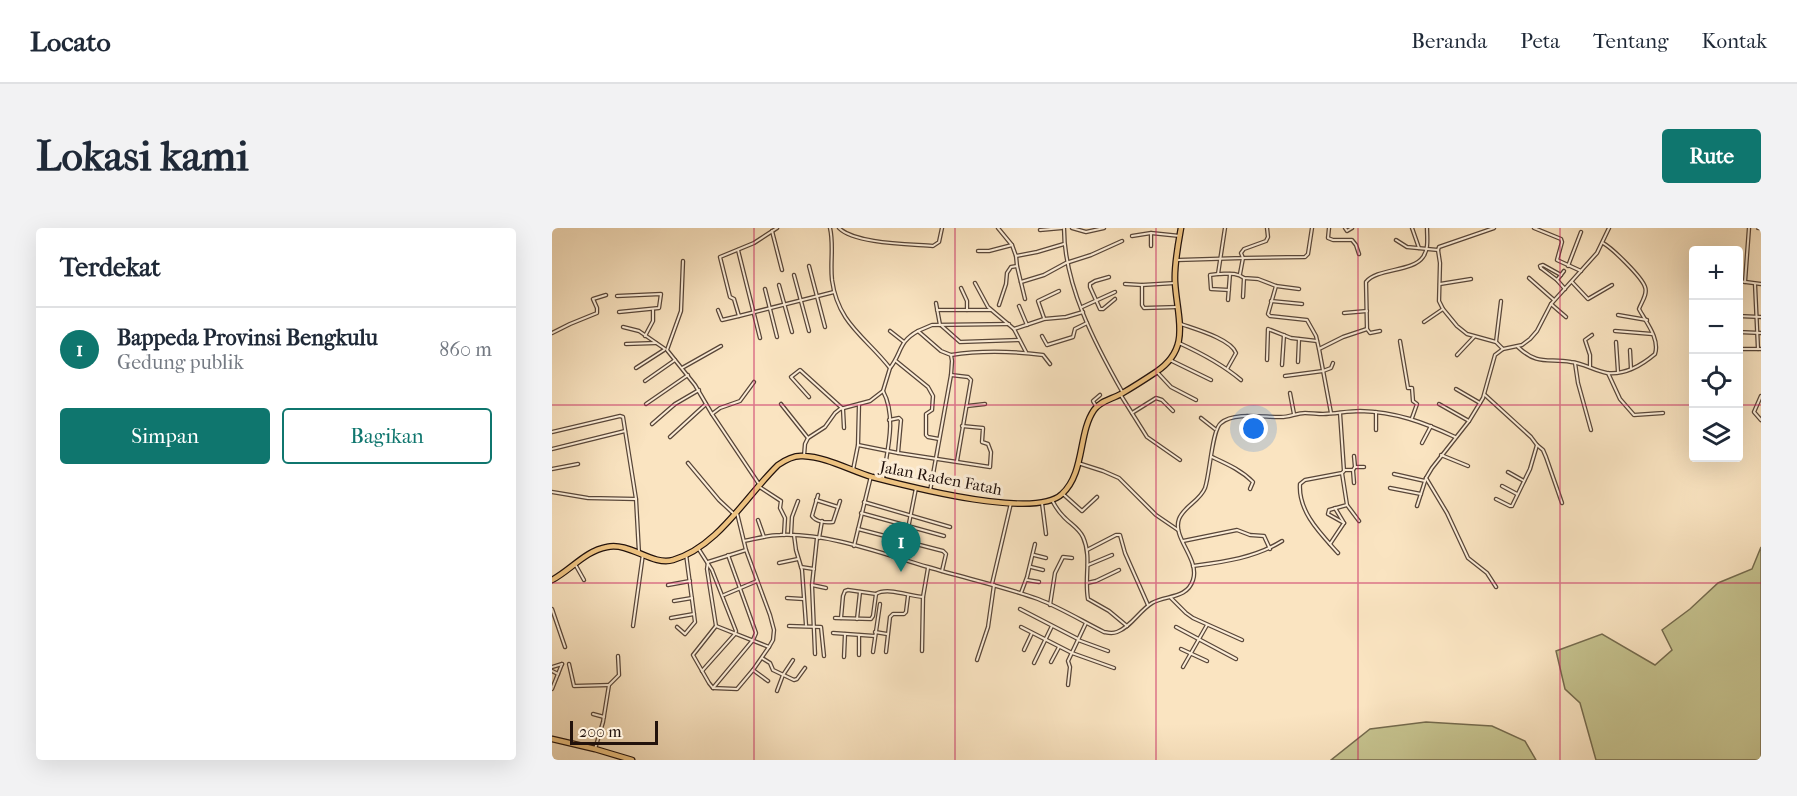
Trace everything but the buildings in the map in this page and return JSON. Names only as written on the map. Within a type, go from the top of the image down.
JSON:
[{"type":"highway","points":[[1063,494],[1078,464],[1090,418],[1096,406],[1157,372],[1170,360],[1179,343],[1181,324],[1175,283],[1181,228]]},
{"type":"highway","points":[[552,580],[589,553],[608,546],[624,547],[667,561],[686,554],[698,548],[719,531],[780,463],[793,457],[804,456]]},
{"type":"highway","name":"Jalan Raden Fatah","points":[[804,456],[822,459],[871,477],[916,488],[1011,503],[1042,503],[1063,494]]},
{"type":"highway","points":[[552,739],[632,760]]},
{"type":"street","points":[[739,316],[734,299],[730,297],[720,259],[723,255],[754,243],[777,228]]},
{"type":"street","points":[[830,228],[833,246],[831,272],[834,292],[851,327],[890,368]]},
{"type":"street","points":[[839,228],[845,233],[860,238],[933,246],[939,242],[942,228]]},
{"type":"street","points":[[998,228],[1012,245],[1024,299]]},
{"type":"street","points":[[1040,230],[1063,228],[1066,263],[1081,307],[1108,369],[1148,438],[1180,460]]},
{"type":"street","points":[[1072,228],[1086,232],[1104,228]]},
{"type":"street","points":[[1218,274],[1226,228]]},
{"type":"street","points":[[1240,274],[1243,258],[1241,253],[1244,249],[1266,241],[1267,228]]},
{"type":"street","points":[[1178,260],[1221,257],[1305,257],[1308,254],[1312,228]]},
{"type":"street","points":[[1329,228],[1329,239],[1352,240],[1359,254]]},
{"type":"street","points":[[1345,228],[1347,231],[1352,228]]},
{"type":"street","points":[[1412,228],[1419,248]]},
{"type":"street","points":[[1367,329],[1366,283],[1368,278],[1402,268],[1421,259],[1427,248],[1427,228]]},
{"type":"street","points":[[1494,228],[1438,247],[1439,301],[1456,326],[1474,337],[1496,342],[1503,350]]},
{"type":"street","points":[[1534,228],[1561,239],[1557,260],[1581,271]]},
{"type":"street","points":[[1417,506],[1426,479],[1485,396],[1494,358],[1503,350],[1527,342],[1537,331],[1554,300],[1590,263],[1603,243],[1609,228]]},
{"type":"street","points":[[1749,228],[1745,282],[1761,284]]},
{"type":"street","points":[[772,231],[782,270]]},
{"type":"street","points":[[1568,266],[1581,232]]},
{"type":"street","points":[[1132,236],[1151,233],[1179,236]]},
{"type":"street","points":[[1151,233],[1151,246]]},
{"type":"street","points":[[1396,240],[1407,248],[1438,250]]},
{"type":"street","points":[[1021,282],[1122,241]]},
{"type":"street","points":[[1517,347],[1531,357],[1575,363],[1608,373],[1631,369],[1655,353],[1656,347],[1652,334],[1640,309],[1645,285],[1620,256],[1603,243]]},
{"type":"street","points":[[1016,256],[1064,244]]},
{"type":"street","points":[[978,251],[989,251],[1012,245]]},
{"type":"street","points":[[738,250],[760,338]]},
{"type":"street","points":[[636,368],[665,349],[679,320],[683,261]]},
{"type":"street","points":[[1561,275],[1543,265],[1540,266],[1565,288]]},
{"type":"street","points":[[809,266],[825,327]]},
{"type":"street","points":[[999,305],[1007,273],[1011,267],[1017,266]]},
{"type":"street","points":[[1557,280],[1564,271]]},
{"type":"street","points":[[1228,300],[1230,273]]},
{"type":"street","points":[[1229,290],[1210,288],[1211,274],[1240,274],[1244,278],[1299,289]]},
{"type":"street","points":[[794,275],[809,331]]},
{"type":"street","points":[[1109,277],[1090,284],[1098,308],[1101,309],[1115,299]]},
{"type":"street","points":[[1243,297],[1244,278]]},
{"type":"street","points":[[1528,278],[1554,300]]},
{"type":"street","points":[[1440,284],[1471,279]]},
{"type":"street","points":[[1572,282],[1588,299],[1612,285]]},
{"type":"street","points":[[975,283],[984,302],[1014,329],[1026,352]]},
{"type":"street","points":[[1125,284],[1175,283]]},
{"type":"street","points":[[1743,349],[1760,349],[1755,284]]},
{"type":"street","points":[[779,285],[792,332]]},
{"type":"street","points":[[1142,285],[1144,308],[1178,307]]},
{"type":"street","points":[[1276,286],[1268,312],[1270,316],[1307,320],[1317,341],[1332,414]]},
{"type":"street","points":[[961,288],[967,301],[967,310]]},
{"type":"street","points":[[765,289],[777,337]]},
{"type":"street","points":[[1044,319],[1038,301],[1059,291]]},
{"type":"street","points":[[718,310],[723,320],[834,292]]},
{"type":"street","points":[[1081,307],[1115,292]]},
{"type":"street","points":[[618,296],[661,294],[660,308],[619,312]]},
{"type":"street","points":[[552,333],[597,313],[592,299],[606,295]]},
{"type":"street","points":[[1271,301],[1302,304]]},
{"type":"street","points":[[1496,342],[1501,301]]},
{"type":"street","points":[[936,303],[941,325],[960,342],[1019,340]]},
{"type":"street","points":[[1551,304],[1566,317]]},
{"type":"street","points":[[1019,306],[1027,325]]},
{"type":"street","points":[[645,336],[653,321],[653,309]]},
{"type":"street","points":[[1424,322],[1443,309]]},
{"type":"street","points":[[937,310],[991,310]]},
{"type":"street","points":[[1344,313],[1366,311]]},
{"type":"street","points":[[1014,329],[1044,319],[1066,317],[1083,312]]},
{"type":"street","points":[[1618,315],[1647,320]]},
{"type":"street","points":[[1743,316],[1761,316]]},
{"type":"street","points":[[1042,336],[1047,345],[1065,340],[1073,337],[1075,328],[1088,323]]},
{"type":"street","points":[[804,456],[808,438],[822,429],[835,413],[870,401],[883,391],[899,349],[918,331],[930,325],[1009,324]]},
{"type":"street","points":[[1181,324],[1211,335],[1233,348],[1236,353],[1227,369]]},
{"type":"street","points":[[623,327],[639,331],[665,349],[688,375],[759,485],[781,502],[780,508],[785,518],[784,535]]},
{"type":"street","points":[[1267,360],[1268,329],[1299,339],[1317,341]]},
{"type":"street","points":[[1367,329],[1369,332],[1380,331]]},
{"type":"street","points":[[1319,349],[1343,337],[1367,329]]},
{"type":"street","points":[[890,331],[904,342]]},
{"type":"street","points":[[918,331],[941,351],[951,355],[982,351],[1026,352],[1043,355],[1050,363]]},
{"type":"street","points":[[1615,331],[1652,334]]},
{"type":"street","points":[[1743,333],[1760,333]]},
{"type":"street","points":[[1282,365],[1284,335]]},
{"type":"street","points":[[1590,367],[1590,355],[1585,340],[1592,335]]},
{"type":"street","points":[[1457,355],[1474,337]]},
{"type":"street","points":[[1298,362],[1299,339]]},
{"type":"street","points":[[1400,341],[1408,388],[1413,388],[1413,401],[1416,404],[1412,418]]},
{"type":"street","points":[[1616,342],[1618,372]]},
{"type":"street","points":[[626,345],[656,343]]},
{"type":"street","points":[[1179,343],[1202,353],[1241,380]]},
{"type":"street","points":[[682,368],[721,346]]},
{"type":"street","points":[[1630,350],[1631,369]]},
{"type":"street","points":[[930,491],[951,375],[951,355]]},
{"type":"street","points":[[645,381],[675,360]]},
{"type":"street","points":[[1170,360],[1211,380]]},
{"type":"street","points":[[896,361],[932,392],[932,410],[926,414],[926,435],[939,439]]},
{"type":"street","points":[[1285,376],[1323,371],[1331,368],[1334,363]]},
{"type":"street","points":[[1575,363],[1591,430]]},
{"type":"street","points":[[809,397],[791,377],[800,370],[843,409],[844,428]]},
{"type":"street","points":[[1157,372],[1171,387],[1196,400]]},
{"type":"street","points":[[1608,373],[1620,399],[1634,415],[1663,412]]},
{"type":"street","points":[[646,404],[688,375]]},
{"type":"street","points":[[951,375],[968,377],[971,380],[957,461]]},
{"type":"street","points":[[712,414],[720,408],[740,401],[754,382]]},
{"type":"street","points":[[1456,389],[1480,403]]},
{"type":"street","points":[[652,424],[675,404],[699,390]]},
{"type":"street","points":[[883,391],[887,399],[890,420],[883,479]]},
{"type":"street","points":[[1290,393],[1294,415]]},
{"type":"street","points":[[1096,406],[1093,401],[1100,395]]},
{"type":"street","points":[[1485,396],[1543,450],[1562,503]]},
{"type":"street","points":[[1761,396],[1754,412],[1761,420]]},
{"type":"street","points":[[1132,413],[1156,398],[1162,400],[1173,411]]},
{"type":"street","points":[[781,404],[808,438]]},
{"type":"street","points":[[853,470],[858,445],[859,404]]},
{"type":"street","points":[[966,406],[985,404]]},
{"type":"street","points":[[1439,404],[1469,421]]},
{"type":"street","points":[[670,437],[706,405]]},
{"type":"street","points":[[1340,412],[1347,505],[1359,521]]},
{"type":"street","points":[[1376,412],[1376,430]]},
{"type":"street","points":[[744,541],[793,535],[854,546],[993,585],[1050,604],[1104,632],[1119,632],[1148,606],[1181,594],[1193,579],[1193,566],[1178,530],[1178,520],[1205,488],[1216,429],[1225,420],[1247,416],[1279,417],[1308,413],[1376,412],[1412,418],[1455,436]]},
{"type":"street","points":[[1247,416],[1248,439]]},
{"type":"street","points":[[552,432],[624,417],[641,553],[633,626]]},
{"type":"street","points":[[890,420],[898,418],[901,420],[898,453]]},
{"type":"street","points":[[1201,418],[1216,429]]},
{"type":"street","points":[[858,445],[990,467],[990,447],[982,442],[983,428],[962,426]]},
{"type":"street","points":[[1422,443],[1431,426]]},
{"type":"street","points":[[552,449],[625,431]]},
{"type":"street","points":[[1496,499],[1511,506],[1530,469],[1537,445]]},
{"type":"street","points":[[1441,455],[1468,466]]},
{"type":"street","points":[[1354,456],[1354,483]]},
{"type":"street","points":[[1212,458],[1233,466],[1250,479],[1253,484],[1250,489]]},
{"type":"street","points":[[688,463],[719,500],[735,513],[772,621],[773,636],[769,647],[737,689],[713,688]]},
{"type":"street","points":[[552,469],[578,464]]},
{"type":"street","points":[[1078,464],[1119,478],[1153,512],[1178,530]]},
{"type":"street","points":[[1338,553],[1310,519],[1301,498],[1300,484],[1305,480],[1364,467]]},
{"type":"street","points":[[1508,472],[1524,481]]},
{"type":"street","points":[[1394,474],[1426,479],[1447,513],[1468,558],[1486,573],[1496,587]]},
{"type":"street","points":[[854,546],[871,477]]},
{"type":"street","points":[[1502,486],[1517,494]]},
{"type":"street","points":[[902,559],[916,488]]},
{"type":"street","points":[[1390,488],[1420,494]]},
{"type":"street","points":[[552,492],[588,498],[636,499]]},
{"type":"street","points":[[1063,494],[1082,511],[1097,497]]},
{"type":"street","points":[[818,495],[812,516],[814,519],[832,522],[840,501]]},
{"type":"street","points":[[816,500],[838,507]]},
{"type":"street","points":[[1052,500],[1062,515],[1081,534],[1087,550],[1088,599],[1109,611],[1127,626]]},
{"type":"street","points":[[798,501],[792,518],[793,535],[801,567],[806,625]]},
{"type":"street","points":[[864,502],[950,527]]},
{"type":"street","points":[[977,660],[988,627],[993,585],[1011,503]]},
{"type":"street","points":[[1042,503],[1046,534]]},
{"type":"street","points":[[1344,523],[1328,514],[1329,510],[1335,507],[1347,505]]},
{"type":"street","points":[[1335,507],[1344,523]]},
{"type":"street","points":[[861,513],[945,536]]},
{"type":"street","points":[[758,520],[764,537]]},
{"type":"street","points":[[815,654],[812,585],[822,521]]},
{"type":"street","points":[[1330,544],[1344,523]]},
{"type":"street","points":[[858,529],[945,552],[942,571]]},
{"type":"street","points":[[1183,541],[1237,530],[1250,535],[1264,536],[1270,549]]},
{"type":"street","points":[[1087,550],[1120,535],[1148,606]]},
{"type":"street","points":[[1193,566],[1225,561],[1270,549],[1282,542]]},
{"type":"street","points":[[1020,594],[1035,544]]},
{"type":"street","points":[[698,548],[712,570],[735,626],[735,634],[702,671]]},
{"type":"street","points":[[708,562],[746,550]]},
{"type":"street","points":[[677,627],[683,633],[687,633],[695,624],[686,554]]},
{"type":"street","points":[[713,688],[753,640],[756,629],[728,555]]},
{"type":"street","points":[[1033,555],[1046,558]]},
{"type":"street","points":[[1088,565],[1112,555]]},
{"type":"street","points":[[1050,604],[1056,569],[1063,557],[1072,558]]},
{"type":"street","points":[[779,563],[798,559]]},
{"type":"street","points":[[708,562],[707,569],[716,626],[693,654],[713,688]]},
{"type":"street","points":[[575,564],[584,580]]},
{"type":"street","points":[[1030,566],[1043,570]]},
{"type":"street","points":[[801,567],[814,569]]},
{"type":"street","points":[[922,651],[923,597],[928,568]]},
{"type":"street","points":[[1087,583],[1119,570]]},
{"type":"street","points":[[1026,580],[1039,582]]},
{"type":"street","points":[[668,585],[690,581]]},
{"type":"street","points":[[723,595],[757,581]]},
{"type":"street","points":[[812,585],[826,588]]},
{"type":"street","points":[[841,618],[844,592],[848,590],[876,594],[884,590],[923,597]]},
{"type":"street","points":[[857,619],[860,592]]},
{"type":"street","points":[[835,618],[868,620],[872,618],[876,594]]},
{"type":"street","points":[[886,652],[891,616],[906,612],[909,596]]},
{"type":"street","points":[[674,601],[692,598]]},
{"type":"street","points":[[787,598],[803,599]]},
{"type":"street","points":[[1171,598],[1186,614],[1242,640]]},
{"type":"street","points":[[873,652],[880,604]]},
{"type":"street","points":[[552,609],[565,647]]},
{"type":"street","points":[[1020,609],[1078,639],[1108,651]]},
{"type":"street","points":[[671,618],[694,614]]},
{"type":"street","points":[[1068,685],[1070,667],[1068,661],[1086,623]]},
{"type":"street","points":[[1183,667],[1207,625]]},
{"type":"street","points":[[716,626],[769,647]]},
{"type":"street","points":[[789,626],[820,626],[824,656]]},
{"type":"street","points":[[1034,663],[1052,626]]},
{"type":"street","points":[[1021,627],[1072,654],[1114,668]]},
{"type":"street","points":[[1176,627],[1236,659]]},
{"type":"street","points":[[833,633],[888,634]]},
{"type":"street","points":[[1024,650],[1032,633]]},
{"type":"street","points":[[844,657],[845,634]]},
{"type":"street","points":[[859,656],[860,634]]},
{"type":"street","points":[[1051,662],[1059,647]]},
{"type":"street","points":[[1181,649],[1207,661]]},
{"type":"street","points":[[570,664],[572,684],[575,687],[609,685],[619,677],[618,656]]},
{"type":"street","points":[[762,658],[770,663],[773,670],[795,680],[805,668]]},
{"type":"street","points":[[777,690],[793,660]]},
{"type":"street","points":[[552,688],[558,674],[562,663],[552,669],[558,674]]},
{"type":"street","points":[[753,670],[768,681]]},
{"type":"street","points":[[595,749],[604,717],[609,685]]},
{"type":"street","points":[[593,714],[604,717]]},
{"type":"shaded area","points":[[1761,547],[1761,760],[1596,760],[1580,703],[1565,689],[1556,651],[1602,634],[1655,665],[1672,650],[1662,630],[1690,609],[1718,583],[1752,569]]},
{"type":"shaded area","points":[[1426,722],[1492,726],[1525,741],[1536,760],[1331,760],[1370,729]]},
{"type":"place","name":"Bappeda Provinsi Bengkulu","points":[[901,572]]}]
